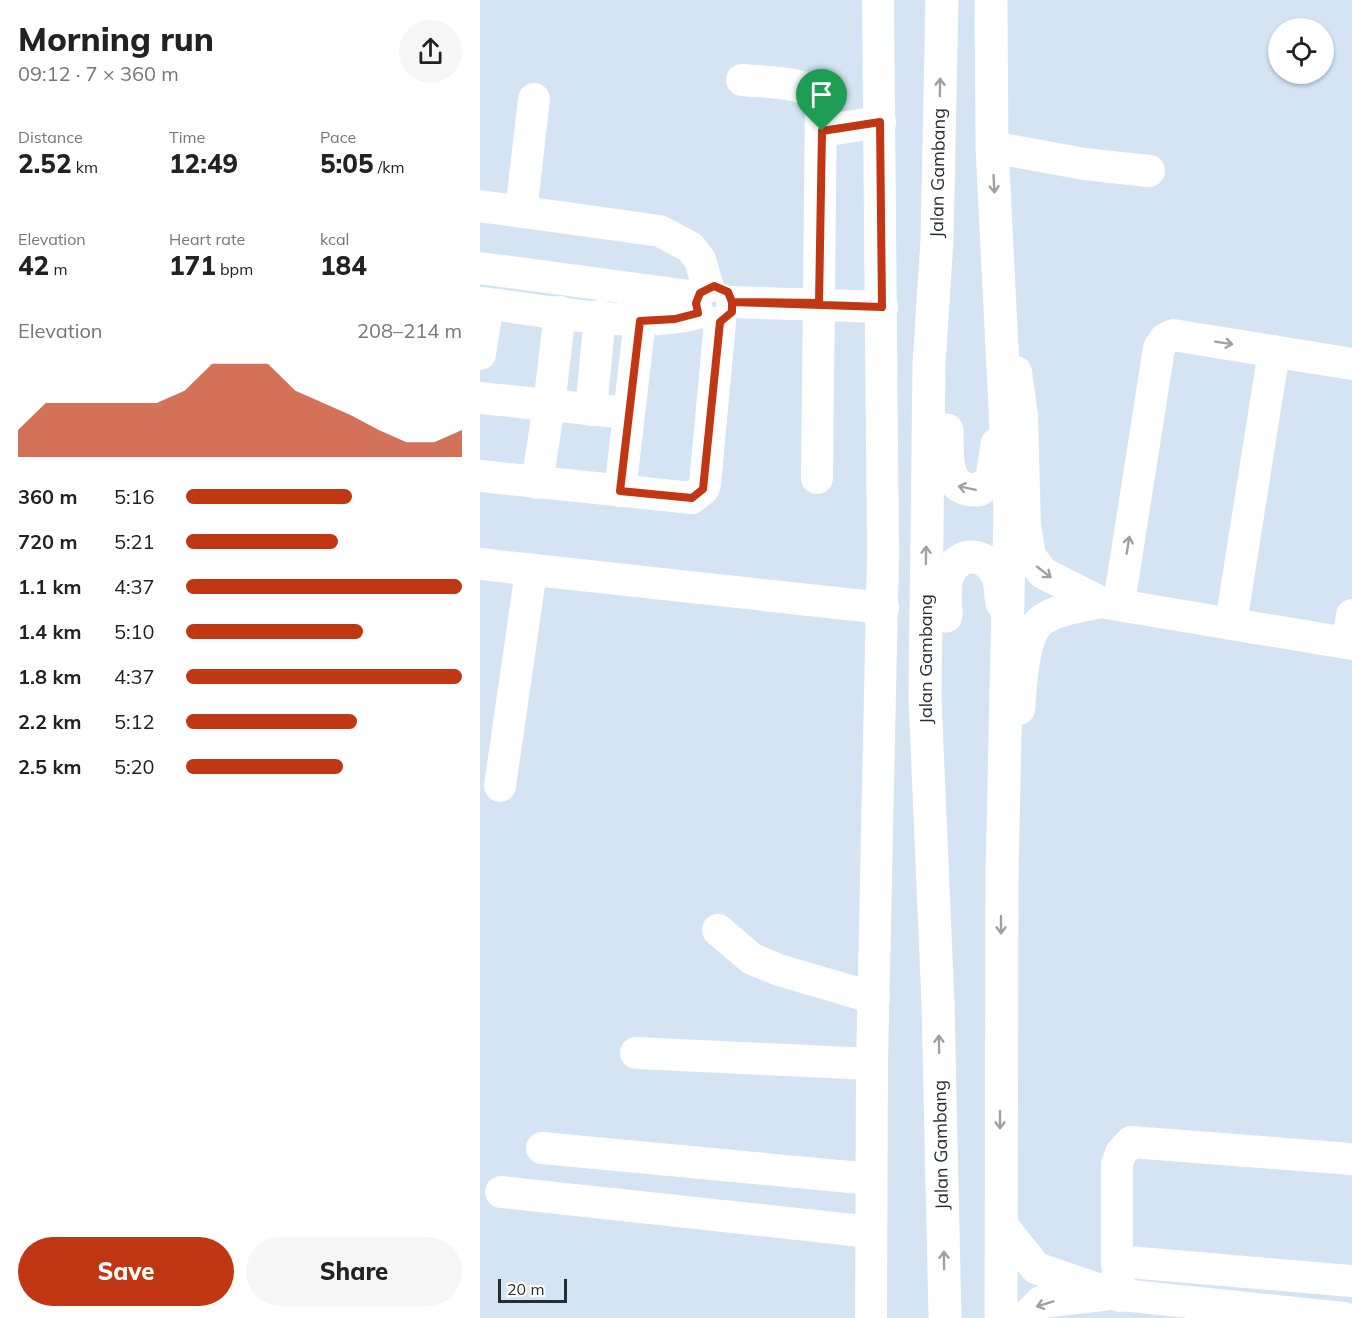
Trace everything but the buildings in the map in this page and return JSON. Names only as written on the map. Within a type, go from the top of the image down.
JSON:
[{"type":"highway","name":"Jalan Gambang","points":[[942,0],[937,240],[929,364],[924,699],[938,1004],[945,1318]]},
{"type":"highway","points":[[991,0],[992,147],[1001,367],[1010,509],[1002,873],[1001,1318]]},
{"type":"highway","points":[[937,240],[949,466],[957,485],[964,489],[979,490],[986,486],[995,469],[1001,367]]},
{"type":"highway","points":[[938,1004],[945,767],[946,582],[949,572],[962,558],[980,558],[988,563],[998,577],[1008,646]]},
{"type":"street","points":[[871,1318],[872,1064],[883,608],[878,0]]},
{"type":"street","points":[[742,80],[794,86],[817,94],[821,102],[817,478]]},
{"type":"street","points":[[521,212],[534,99]]},
{"type":"street","points":[[822,131],[880,122]]},
{"type":"street","points":[[992,147],[1084,164],[1149,171]]},
{"type":"street","points":[[480,207],[660,231],[690,246],[700,260],[711,304],[703,489],[692,498],[480,477]]},
{"type":"street","points":[[996,228],[1022,417],[1024,507],[1030,556],[1044,573],[1109,602],[1231,623],[1351,634]]},
{"type":"street","points":[[480,268],[711,304],[819,303],[882,307]]},
{"type":"street","points":[[480,354],[484,303],[640,321],[675,319],[711,304]]},
{"type":"street","points":[[537,483],[560,312]]},
{"type":"street","points":[[591,410],[600,316]]},
{"type":"street","points":[[620,491],[640,321]]},
{"type":"street","points":[[1109,602],[1159,348],[1165,339],[1173,335],[1352,364]]},
{"type":"street","points":[[1231,623],[1274,351]]},
{"type":"street","points":[[480,398],[629,413]]},
{"type":"street","points":[[480,564],[883,608]]},
{"type":"street","points":[[500,786],[531,571]]},
{"type":"street","points":[[1002,873],[1022,676],[1025,655],[1032,634],[1039,621],[1054,614],[1109,602]]},
{"type":"street","points":[[718,930],[752,959],[779,970],[874,998]]},
{"type":"street","points":[[636,1053],[872,1064]]},
{"type":"street","points":[[1116,1295],[1117,1164],[1121,1153],[1131,1142],[1352,1159]]},
{"type":"street","points":[[542,1148],[871,1179]]},
{"type":"street","points":[[501,1192],[871,1232]]},
{"type":"street","points":[[1001,1224],[1036,1268],[1116,1295],[1168,1309],[1344,1318]]},
{"type":"street","points":[[1117,1261],[1352,1281]]},
{"type":"street","points":[[1025,1318],[1041,1302],[1116,1295]]},
{"type":"route","points":[[822,131],[819,303],[732,302],[732,312],[720,322],[703,489],[692,498],[620,491],[640,321],[675,319],[698,313],[697,297],[704,289],[714,286],[728,292],[732,302],[819,303],[882,307],[880,122],[822,131]]}]
